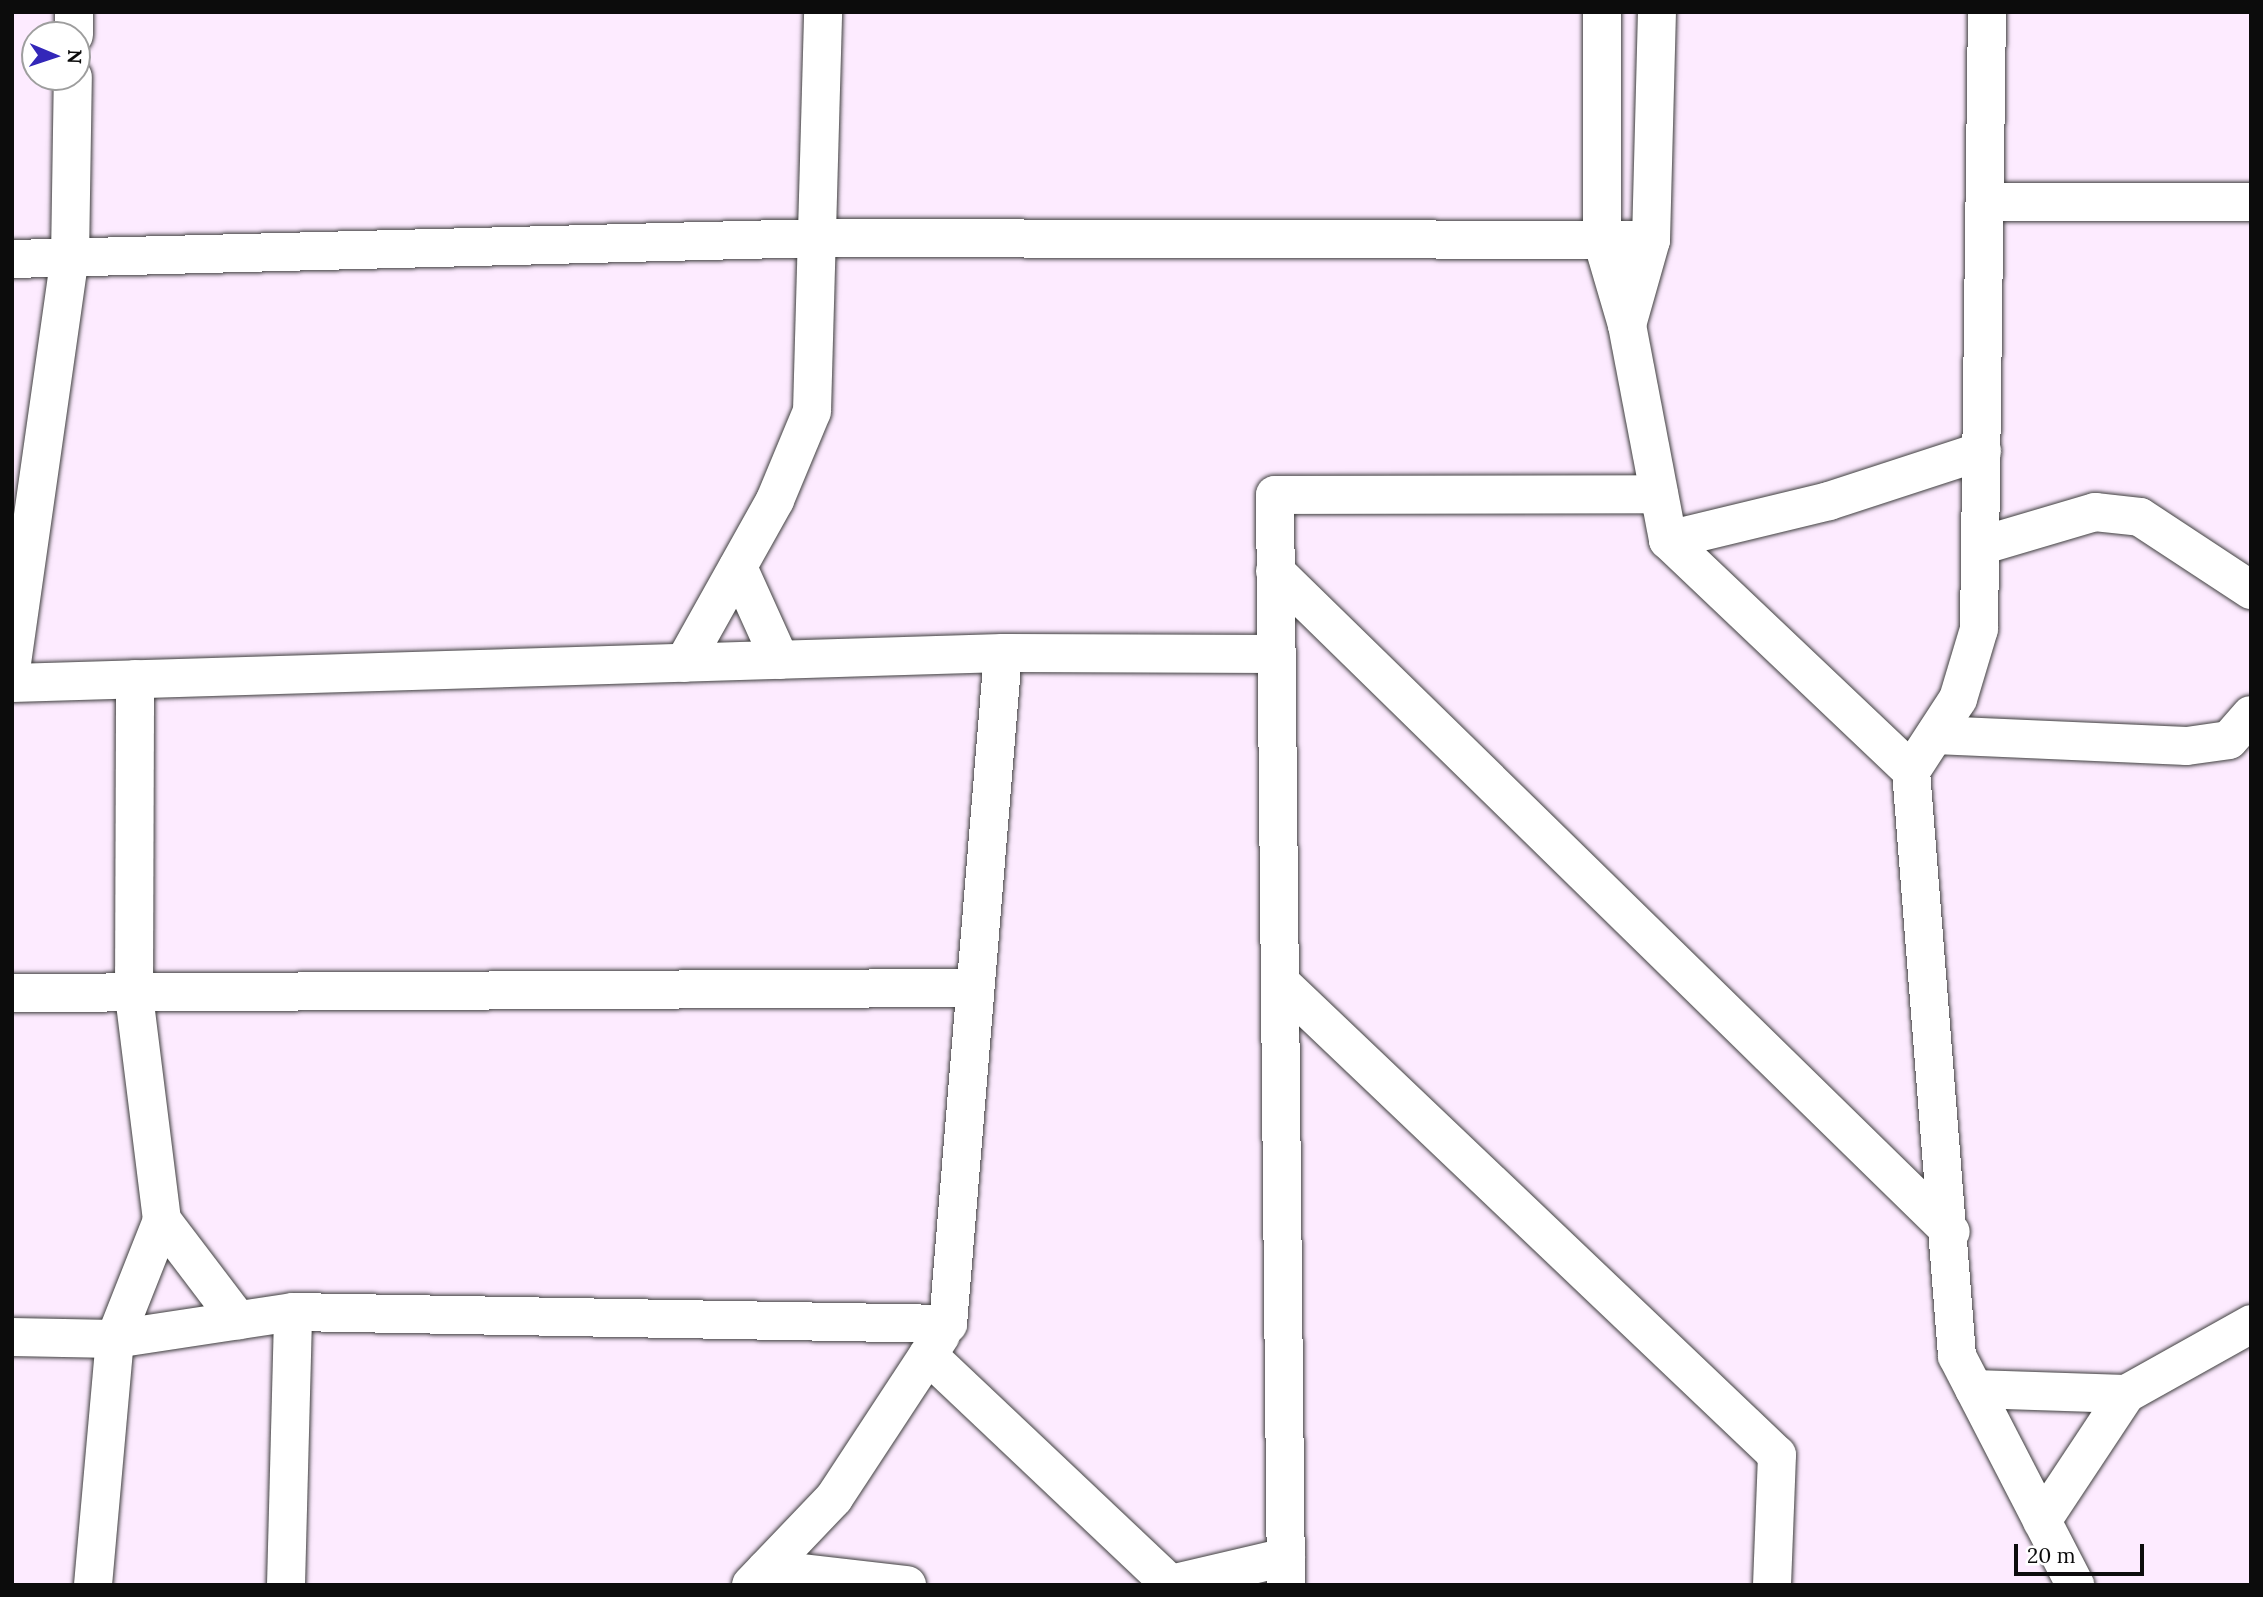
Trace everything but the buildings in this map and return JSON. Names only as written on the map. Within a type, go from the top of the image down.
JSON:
[{"type":"street","points":[[684,663],[738,566],[812,411],[823,12]]},
{"type":"street","points":[[1602,12],[1602,240],[1627,325],[1668,540],[1911,771]]},
{"type":"street","points":[[1627,325],[1651,240],[1657,12]]},
{"type":"street","points":[[1987,12],[1979,629],[1958,699],[1911,771],[1951,1233],[1957,1356],[2075,1585]]},
{"type":"street","points":[[12,663],[70,258],[73,91]]},
{"type":"street","points":[[1985,202],[2251,202]]},
{"type":"street","points":[[12,259],[817,239],[1651,240]]},
{"type":"street","points":[[1668,540],[1829,501],[1982,451]]},
{"type":"street","points":[[12,1337],[115,1339],[293,1312],[938,1340],[1168,1584],[1286,1571],[1275,495],[1659,494]]},
{"type":"street","points":[[1980,546],[2095,512],[2140,517],[2251,590]]},
{"type":"street","points":[[738,566],[780,660]]},
{"type":"street","points":[[1275,570],[1951,1233]]},
{"type":"street","points":[[12,683],[1003,653],[1276,654]]},
{"type":"street","points":[[759,1577],[834,1498],[938,1340],[975,988],[1003,653]]},
{"type":"street","points":[[93,1585],[115,1339],[162,1220],[134,994],[135,679]]},
{"type":"street","points":[[1935,735],[2187,746],[2229,740],[2251,715]]},
{"type":"street","points":[[1280,982],[1777,1455],[1772,1585]]},
{"type":"street","points":[[12,993],[975,988]]},
{"type":"street","points":[[162,1220],[238,1320]]},
{"type":"street","points":[[290,1582],[293,1312]]},
{"type":"street","points":[[2042,1521],[2126,1394],[2251,1324]]},
{"type":"street","points":[[1974,1389],[2126,1394]]},
{"type":"street","points":[[759,1577],[906,1585]]}]
